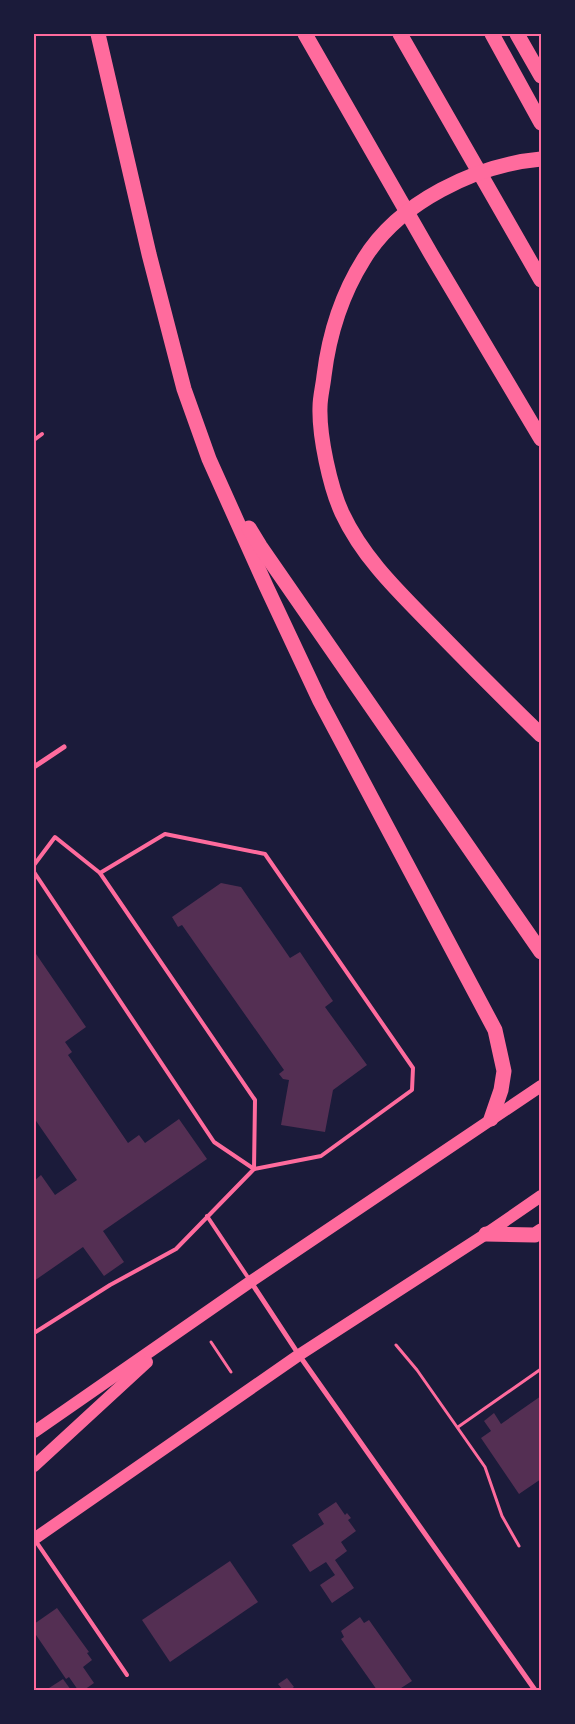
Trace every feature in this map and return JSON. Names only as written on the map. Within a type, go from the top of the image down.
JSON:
[{"type":"highway","points":[[98,34],[184,389],[209,459],[320,700],[495,1030],[504,1071],[501,1090],[492,1119]]},
{"type":"highway","points":[[305,34],[426,245],[541,439]]},
{"type":"highway","points":[[400,34],[541,280]]},
{"type":"highway","points":[[492,34],[541,123]]},
{"type":"highway","points":[[517,34],[541,76]]},
{"type":"highway","points":[[541,159],[504,165],[475,174],[432,196],[404,216],[382,237],[365,258],[338,313],[327,355],[320,408],[330,479],[341,512],[357,541],[384,577],[541,735]]},
{"type":"highway","points":[[209,459],[260,546],[541,952]]},
{"type":"highway","points":[[486,1234],[535,1235],[541,1231]]},
{"type":"main road","points":[[34,1432],[250,1282],[541,1086]]},
{"type":"main road","points":[[34,1539],[299,1355],[486,1234],[541,1196]]},
{"type":"main road","points":[[34,1466],[182,1329]]},
{"type":"street","points":[[34,768],[64,747]]},
{"type":"street","points":[[250,1282],[299,1355],[535,1690]]},
{"type":"lane","points":[[34,440],[42,434]]},
{"type":"lane","points":[[34,1333],[110,1285],[176,1248],[254,1169],[321,1156],[412,1090],[413,1068],[265,854],[165,834],[100,873]]},
{"type":"lane","points":[[34,865],[55,837],[100,873],[255,1100],[254,1169]]},
{"type":"lane","points":[[34,872],[214,1142],[254,1169]]},
{"type":"lane","points":[[207,1216],[250,1282]]},
{"type":"lane","points":[[34,1539],[126,1676]]},
{"type":"path","points":[[211,1342],[231,1372]]},
{"type":"path","points":[[396,1345],[417,1370],[485,1467],[502,1516],[520,1546]]},
{"type":"path","points":[[458,1427],[541,1369]]},
{"type":"building","points":[[221,883],[241,887],[290,958],[300,952],[333,1001],[325,1007],[367,1065],[333,1090],[325,1132],[281,1125],[289,1080],[283,1079],[279,1074],[284,1070],[182,925],[178,927],[172,917]]},
{"type":"building","points":[[34,951],[86,1027],[65,1042],[72,1052],[68,1055],[128,1143],[139,1135],[145,1143],[179,1119],[207,1159],[103,1231],[124,1262],[104,1276],[83,1247],[34,1281],[34,1181],[41,1175],[55,1195],[77,1180],[34,1118]]},
{"type":"building","points":[[541,1396],[541,1479],[519,1494],[481,1438],[491,1431],[484,1421],[494,1413],[501,1424]]},
{"type":"building","points":[[336,1502],[345,1515],[347,1513],[351,1518],[348,1520],[356,1531],[341,1542],[347,1551],[335,1560],[354,1588],[332,1603],[320,1585],[335,1575],[326,1562],[310,1572],[292,1545],[324,1524],[318,1514]]},
{"type":"building","points":[[230,1561],[258,1602],[170,1662],[142,1620]]},
{"type":"building","points":[[57,1608],[89,1652],[87,1653],[92,1660],[83,1667],[94,1683],[84,1690],[78,1690],[69,1677],[66,1679],[34,1632],[34,1624]]},
{"type":"building","points":[[360,1617],[364,1623],[369,1620],[412,1681],[398,1690],[377,1690],[341,1639],[344,1637],[341,1631]]},
{"type":"building","points":[[287,1678],[294,1687],[290,1690],[283,1690],[278,1684]]},
{"type":"building","points":[[63,1679],[71,1690],[46,1690]]}]
